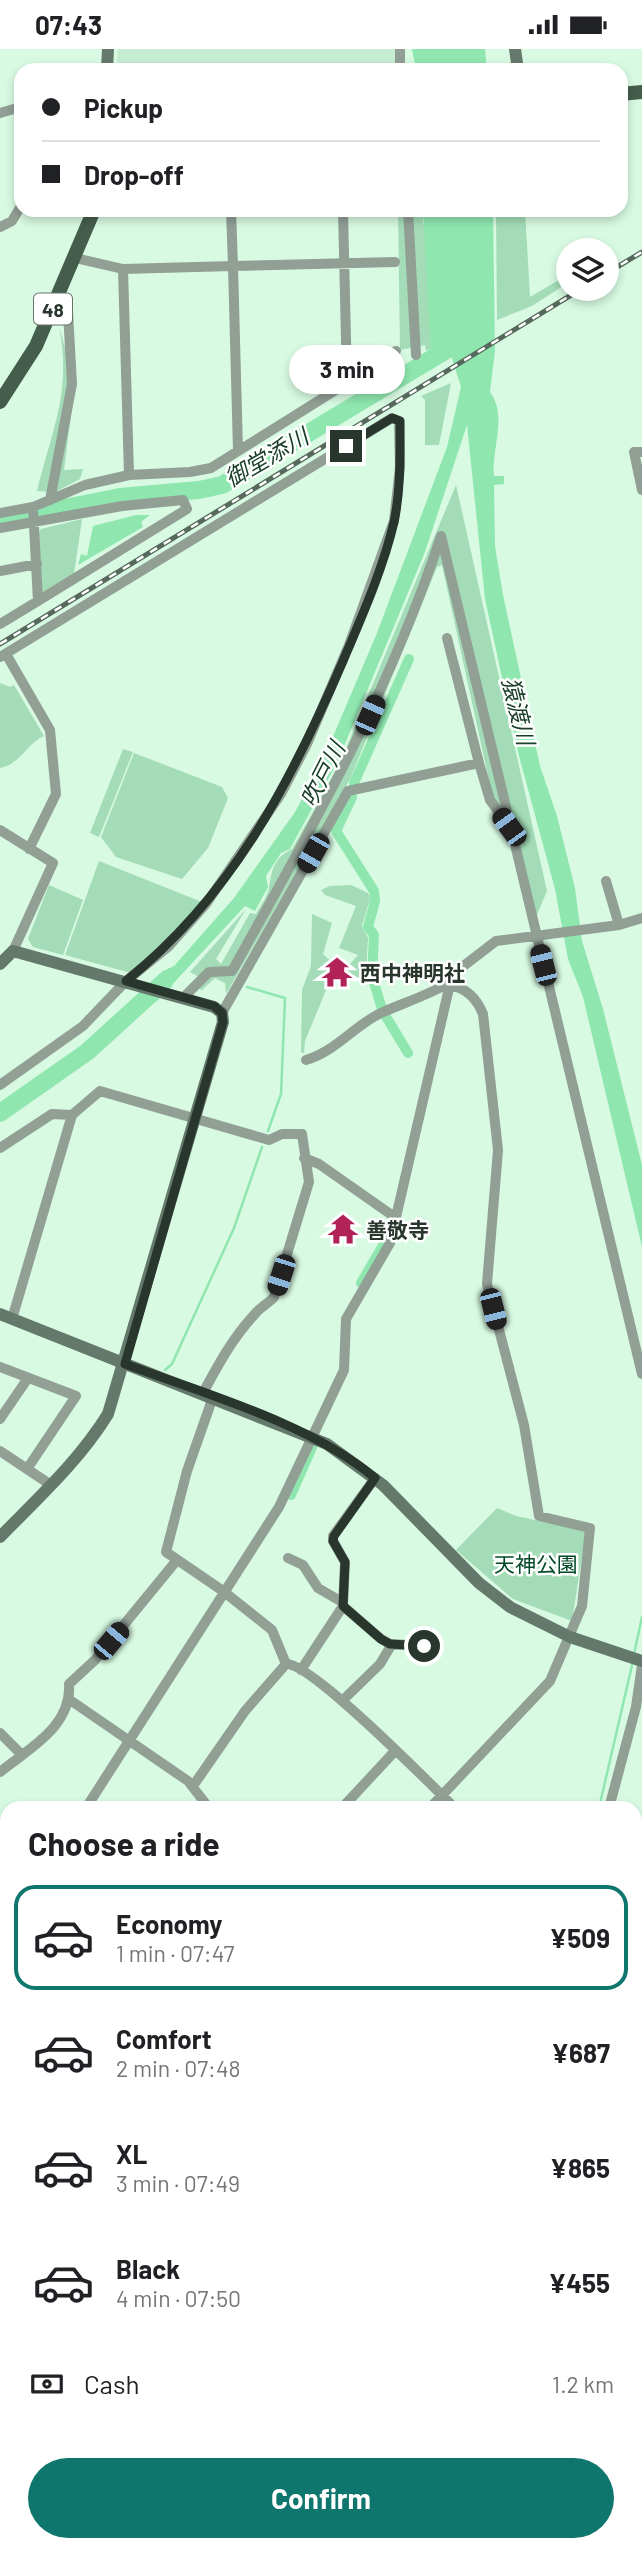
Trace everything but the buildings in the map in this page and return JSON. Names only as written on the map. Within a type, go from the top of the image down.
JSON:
[{"type":"main road","name":"48","points":[[0,402],[36,346],[91,217]]},
{"type":"street","points":[[0,226],[12,221],[14,217]]},
{"type":"street","points":[[231,217],[239,451]]},
{"type":"street","points":[[343,217],[347,383]]},
{"type":"street","points":[[408,217],[416,355]]},
{"type":"street","points":[[75,258],[123,269],[395,262]]},
{"type":"street","points":[[123,269],[129,475]]},
{"type":"street","points":[[50,500],[72,384],[68,312]]},
{"type":"street","points":[[0,513],[33,507],[85,485],[129,475],[190,472],[211,468],[396,351]]},
{"type":"street","points":[[0,1085],[83,1026],[169,946],[206,904],[281,794],[307,744],[377,574],[394,520],[400,467],[400,421],[392,418],[3,655],[50,730],[56,794],[29,849]]},
{"type":"street","points":[[642,451],[634,453],[642,490]]},
{"type":"street","points":[[0,528],[122,506],[183,500],[187,509],[0,624]]},
{"type":"street","points":[[33,507],[36,523],[38,601]]},
{"type":"street","points":[[181,996],[209,972],[232,971],[313,830],[390,670],[441,536],[642,1374]]},
{"type":"street","points":[[0,571],[37,564]]},
{"type":"street","points":[[447,638],[490,800],[509,827]]},
{"type":"street","points":[[0,1537],[91,1442],[108,1414],[125,1364],[223,1022],[222,1013],[348,790],[479,763]]},
{"type":"street","points":[[0,830],[52,863],[13,951],[0,964]]},
{"type":"street","points":[[606,881],[619,925]]},
{"type":"street","points":[[90,1801],[279,1507],[344,1370],[346,1319],[390,1243],[450,984],[464,965],[496,941],[619,925],[642,918]]},
{"type":"street","points":[[0,947],[181,996],[214,1006],[222,1013]]},
{"type":"street","points":[[306,1060],[339,1043],[380,1013],[450,984],[469,991],[483,1014],[498,1150],[486,1284],[524,1425],[538,1516],[590,1528],[582,1606],[550,1681],[436,1801]]},
{"type":"street","points":[[447,1801],[342,1701],[301,1670],[286,1664],[272,1630],[223,1591],[166,1552],[173,1522],[208,1395],[215,1366],[260,1307],[274,1297],[303,1209],[309,1182],[303,1158],[302,1134],[282,1134],[269,1140],[100,1091],[72,1115],[6,1317],[125,1364],[208,1395],[312,1436],[348,1456],[375,1478],[497,1598],[528,1618],[570,1637],[642,1663],[636,1707],[611,1801]]},
{"type":"street","points":[[0,1148],[52,1114],[72,1115]]},
{"type":"street","points":[[303,1158],[319,1164],[396,1219]]},
{"type":"street","points":[[0,1367],[76,1396],[27,1469]]},
{"type":"street","points":[[0,1419],[28,1378]]},
{"type":"street","points":[[0,1451],[51,1485]]},
{"type":"street","points":[[301,1670],[343,1604],[345,1562],[333,1541],[334,1536],[375,1478]]},
{"type":"street","points":[[288,1558],[303,1565],[318,1588],[343,1604],[370,1633],[392,1644],[424,1646]]},
{"type":"street","points":[[0,1772],[53,1730],[70,1699],[69,1683],[95,1660],[177,1560]]},
{"type":"street","points":[[342,1701],[380,1664],[392,1644]]},
{"type":"street","points":[[193,1786],[246,1711],[286,1664]]},
{"type":"street","points":[[70,1699],[193,1786],[204,1801]]},
{"type":"street","points":[[0,1733],[22,1755]]},
{"type":"street","points":[[349,1801],[395,1751]]},
{"type":"shaded area","points":[[118,49],[397,49],[396,63],[117,63]]},
{"type":"green space","points":[[398,217],[423,217],[457,337],[426,351],[425,345],[400,350]]},
{"type":"green space","points":[[496,217],[525,217],[530,297],[556,282],[556,290],[532,306],[497,320]]},
{"type":"green space","points":[[59,326],[75,384],[64,470],[83,469],[80,479],[55,492],[37,491],[62,391]]},
{"type":"green space","points":[[451,383],[439,445],[425,445],[425,400],[421,396]]},
{"type":"green space","points":[[456,485],[547,891],[536,917],[501,809],[492,794],[442,565],[437,567],[350,779],[226,994],[225,983],[215,978],[202,990],[189,985],[199,977],[190,972],[246,909],[216,959],[221,964],[250,913],[256,914],[267,894],[275,865],[281,856],[292,849],[339,765]]},
{"type":"green space","points":[[82,519],[74,574],[42,594],[41,529]]},
{"type":"green space","points":[[0,683],[10,687],[14,685],[44,736],[19,758],[0,768]]},
{"type":"green space","points":[[123,749],[133,752],[99,837],[90,833]]},
{"type":"green space","points":[[134,753],[222,787],[228,798],[208,848],[182,879],[116,857],[101,837]]},
{"type":"green space","points":[[99,861],[202,902],[166,943],[131,973],[65,955]]},
{"type":"green space","points":[[49,885],[83,900],[63,955],[33,947],[28,939]]},
{"type":"green space","points":[[351,885],[368,893],[370,899],[362,926],[368,938],[366,975],[341,983],[342,973],[358,955],[339,948],[356,906],[325,895],[321,890],[330,886]]},
{"type":"green space","points":[[312,914],[332,923],[323,954],[336,966],[305,1041],[304,1053],[301,1052],[302,990],[311,966]]},
{"type":"green space","name":"天神公園","points":[[497,1508],[516,1516],[586,1531],[572,1621],[513,1599],[456,1550]]},
{"type":"water","points":[[412,49],[485,49],[486,63],[415,63]]},
{"type":"water","name":"猿渡川","points":[[423,217],[493,217],[495,351],[490,392],[498,412],[494,476],[504,476],[504,484],[494,485],[495,546],[540,766],[557,816],[575,888],[582,941],[603,1009],[642,1165],[642,1247],[583,997],[568,959],[555,889],[519,756],[485,599],[467,425],[425,552],[337,763],[290,849],[281,853],[266,876],[268,887],[255,911],[245,906],[157,1001],[137,995],[163,971],[174,966],[234,898],[295,812],[323,760],[377,633],[447,447],[461,387],[449,349],[434,360],[431,353]]},
{"type":"water","points":[[136,515],[150,515],[141,522],[143,527],[78,565],[81,554],[87,556],[93,526]]},
{"type":"waterway","name":"御堂添川","points":[[0,521],[120,497],[199,490],[222,485],[453,346]]},
{"type":"waterway","points":[[354,783],[409,659]]},
{"type":"waterway","points":[[352,797],[336,831],[374,891],[375,901],[368,927],[374,935],[372,976],[382,1009]]},
{"type":"waterway","name":"吹戸川","points":[[0,1113],[87,1052],[164,982]]},
{"type":"waterway","points":[[247,987],[285,998],[281,1094],[268,1131]]},
{"type":"waterway","points":[[385,1015],[408,1053]]},
{"type":"waterway","points":[[165,1370],[172,1364],[234,1228],[262,1147]]},
{"type":"waterway","points":[[361,1283],[385,1242],[390,1224]]},
{"type":"waterway","points":[[291,1495],[313,1445]]},
{"type":"waterway","points":[[634,1654],[642,1617]]},
{"type":"waterway","points":[[601,1801],[633,1661]]},
{"type":"railway","points":[[619,266],[642,252]]},
{"type":"railway","points":[[0,644],[561,301]]},
{"type":"place","name":"西中神明社","points":[[337,972]]},
{"type":"place","name":"善敬寺","points":[[343,1229]]},
{"type":"route","points":[[346,446],[392,418],[400,421],[400,467],[394,520],[377,574],[349,645],[307,744],[281,794],[248,846],[206,904],[169,946],[126,981],[214,1006],[222,1013],[223,1022],[125,1364],[312,1436],[348,1456],[375,1478],[334,1536],[333,1541],[345,1562],[343,1606],[370,1633],[390,1644],[424,1646]]}]
